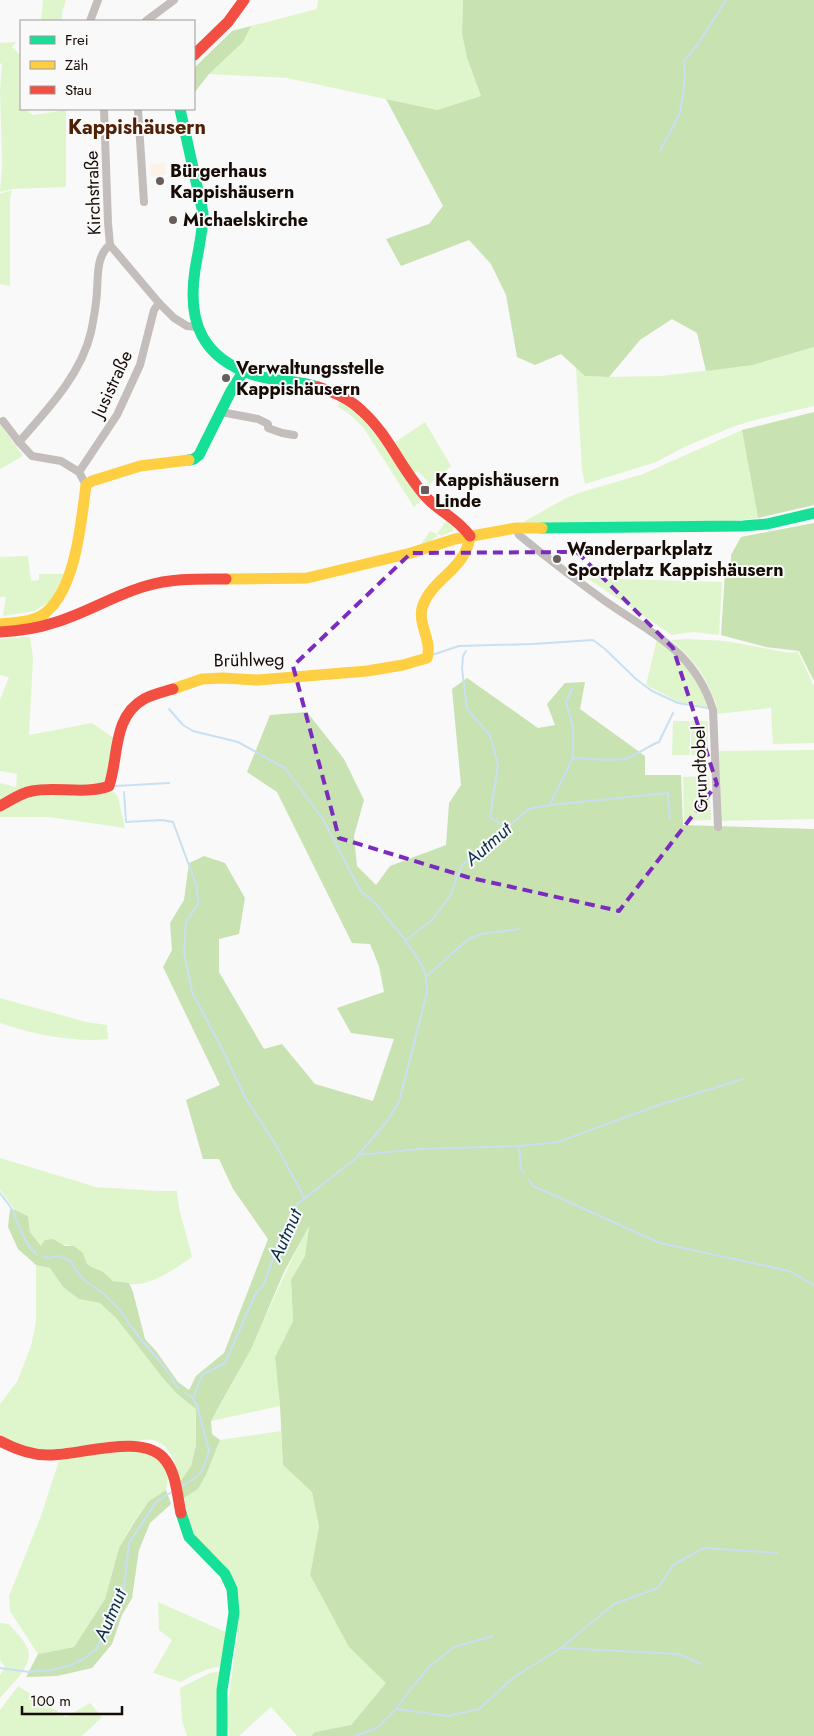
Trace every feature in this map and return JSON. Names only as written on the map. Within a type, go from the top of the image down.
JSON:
[{"type":"street","points":[[90,20],[98,0]]},
{"type":"street","points":[[147,20],[174,0]]},
{"type":"street","points":[[195,54],[228,22],[244,0]]},
{"type":"street","name":"Kirchstraße","points":[[104,110],[110,245],[174,318],[187,326],[197,327]]},
{"type":"street","points":[[138,110],[144,202]]},
{"type":"street","points":[[180,110],[203,214],[191,301],[197,327],[203,338],[215,353],[232,367],[242,372],[272,380],[308,384],[333,392],[353,403],[370,419],[411,479],[426,497],[460,524],[470,536]]},
{"type":"street","points":[[18,442],[54,402],[78,364],[90,334],[96,302],[99,263],[105,248],[110,245]]},
{"type":"street","name":"Jusistraße","points":[[79,472],[117,415],[126,396],[140,365],[154,310],[159,303]]},
{"type":"street","points":[[86,485],[92,481],[138,466],[194,460],[199,455],[242,372]]},
{"type":"street","points":[[222,412],[258,420],[268,424],[268,428],[294,435]]},
{"type":"street","points":[[0,624],[34,619],[52,608],[60,598],[78,537],[86,485],[79,472],[61,461],[32,456],[18,442],[3,421]]},
{"type":"street","points":[[0,632],[16,632],[45,627],[78,615],[141,587],[162,581],[181,579],[270,580],[307,578],[412,553],[470,536],[516,528],[743,526],[767,524],[814,513]]},
{"type":"street","name":"Grundtobel","points":[[516,528],[519,535],[577,581],[679,652],[701,679],[713,710],[718,827]]},
{"type":"street","name":"Brühlweg","points":[[0,806],[21,794],[32,791],[46,789],[95,789],[109,786],[116,764],[118,736],[122,722],[135,705],[146,697],[202,679],[260,680],[375,671],[402,666],[427,658],[429,650],[420,613],[423,604],[446,574],[457,565],[465,554],[470,542],[470,536]]},
{"type":"street","points":[[0,1441],[12,1449],[38,1455],[57,1455],[118,1447],[144,1447],[153,1450],[165,1460],[174,1484],[188,1535],[195,1545],[224,1572],[232,1588],[232,1628],[223,1682],[222,1736]]},
{"type":"highlighted area","points":[[577,552],[673,648],[717,784],[619,911],[467,877],[339,838],[293,666],[411,553]]},
{"type":"shaded area","points":[[165,163],[166,175],[151,177],[150,164]]},
{"type":"green space","points":[[43,0],[66,0],[62,20],[41,20]]},
{"type":"green space","points":[[318,0],[463,0],[462,34],[467,58],[481,96],[437,110],[287,78],[209,74],[243,42],[251,26],[317,9]]},
{"type":"green space","points":[[463,0],[814,0],[814,347],[753,365],[706,371],[697,333],[672,319],[640,340],[609,377],[585,376],[561,354],[535,365],[517,357],[506,295],[491,264],[469,240],[401,266],[386,239],[429,224],[443,206],[386,99],[437,110],[481,96],[467,58],[462,34]]},
{"type":"green space","points":[[251,26],[243,42],[209,74],[195,92],[195,67],[232,31]]},
{"type":"green space","points":[[16,42],[12,47],[20,55],[20,110],[28,110],[29,113],[33,115],[66,110],[66,187],[12,189],[0,192],[2,166],[0,89],[2,64],[0,63],[0,43]]},
{"type":"green space","points":[[12,190],[10,198],[10,286],[0,284],[0,194]]},
{"type":"green space","points":[[814,347],[814,406],[735,426],[684,447],[656,462],[585,484],[582,470],[576,367],[585,376],[661,376],[753,365]]},
{"type":"green space","points":[[339,402],[352,410],[384,446],[421,500],[414,507],[363,427],[347,412],[338,407]]},
{"type":"green space","points":[[814,412],[814,505],[758,518],[742,430]]},
{"type":"green space","points":[[425,422],[451,466],[430,484],[418,471],[413,474],[394,443]]},
{"type":"green space","points":[[0,424],[23,456],[0,469]]},
{"type":"green space","points":[[742,430],[758,518],[732,521],[522,523],[566,498],[643,474]]},
{"type":"green space","points":[[447,520],[453,527],[453,531],[441,536],[440,534],[436,535],[437,537],[429,544],[420,546],[430,531],[437,534]]},
{"type":"green space","points":[[814,523],[814,681],[799,651],[766,647],[721,635],[725,573],[731,564],[731,555],[741,537]]},
{"type":"green space","points":[[28,556],[31,581],[39,580],[39,574],[64,574],[51,601],[34,611],[3,616],[6,597],[0,597],[0,557]]},
{"type":"green space","points":[[587,578],[722,582],[719,635],[692,632],[672,635]]},
{"type":"green space","points":[[30,637],[33,658],[29,735],[92,723],[114,738],[114,751],[105,786],[60,787],[0,804],[0,783],[16,787],[17,774],[0,771],[0,700],[9,677],[0,675],[0,639]]},
{"type":"green space","points":[[657,639],[669,648],[699,682],[709,707],[679,702],[646,685]]},
{"type":"green space","points":[[671,640],[726,641],[789,653],[798,652],[814,686],[814,743],[773,744],[771,708],[717,714],[709,687],[700,672],[690,658]]},
{"type":"green space","points":[[467,678],[538,728],[555,725],[547,704],[565,683],[585,682],[580,709],[645,756],[645,775],[681,775],[683,825],[814,829],[814,1736],[311,1736],[315,1732],[351,1725],[386,1683],[349,1647],[310,1575],[319,1527],[312,1492],[283,1465],[275,1357],[293,1321],[291,1280],[305,1256],[309,1226],[284,1272],[251,1349],[211,1421],[212,1434],[220,1440],[206,1475],[198,1489],[184,1498],[180,1482],[191,1466],[196,1445],[196,1409],[176,1393],[116,1318],[100,1303],[79,1299],[63,1287],[50,1268],[36,1265],[18,1249],[8,1227],[10,1209],[15,1210],[28,1216],[30,1232],[41,1246],[45,1240],[53,1239],[65,1246],[74,1246],[83,1253],[87,1264],[102,1271],[113,1281],[129,1283],[145,1339],[178,1382],[189,1390],[196,1376],[224,1353],[268,1239],[233,1189],[219,1159],[203,1159],[186,1100],[220,1085],[163,967],[172,950],[170,923],[184,900],[189,863],[204,856],[225,863],[245,898],[239,934],[219,939],[219,972],[264,1049],[282,1044],[315,1084],[373,1101],[394,1039],[351,1033],[337,1008],[384,992],[379,966],[370,944],[352,943],[277,792],[247,772],[270,715],[307,712],[344,759],[364,800],[354,836],[357,866],[376,885],[390,866],[446,845],[449,803],[461,785],[452,689]]},
{"type":"green space","points":[[673,721],[690,721],[690,755],[672,755]]},
{"type":"green space","points":[[691,721],[708,721],[708,755],[691,755]]},
{"type":"green space","points":[[814,750],[814,819],[720,821],[719,751]]},
{"type":"green space","points":[[709,776],[711,820],[684,821],[683,777]]},
{"type":"green space","points":[[114,792],[118,797],[125,828],[49,817],[0,817],[0,808],[35,793]]},
{"type":"green space","points":[[0,998],[86,1022],[107,1025],[108,1039],[81,1040],[53,1037],[0,1023]]},
{"type":"green space","points":[[0,1158],[96,1187],[177,1191],[179,1208],[192,1257],[156,1279],[136,1284],[125,1284],[114,1281],[102,1271],[90,1266],[82,1253],[73,1246],[63,1244],[41,1246],[30,1232],[28,1216],[15,1210],[0,1190]]},
{"type":"green space","points":[[309,1224],[305,1256],[291,1280],[293,1321],[275,1357],[280,1406],[211,1421],[250,1348]]},
{"type":"green space","points":[[36,1265],[50,1268],[63,1287],[79,1299],[100,1303],[116,1318],[176,1393],[196,1409],[196,1445],[191,1466],[180,1482],[170,1453],[162,1444],[156,1441],[145,1440],[60,1450],[26,1447],[11,1442],[0,1434],[0,1404],[17,1382],[31,1346],[36,1322]]},
{"type":"green space","points":[[281,1431],[283,1465],[312,1492],[319,1527],[310,1575],[349,1647],[387,1683],[351,1725],[315,1732],[311,1736],[297,1736],[271,1707],[239,1736],[229,1736],[226,1717],[237,1638],[238,1600],[236,1583],[196,1538],[190,1525],[184,1498],[198,1489],[206,1475],[220,1440]]},
{"type":"green space","points":[[133,1450],[149,1454],[163,1464],[168,1474],[166,1490],[149,1501],[134,1521],[119,1548],[105,1599],[74,1647],[38,1654],[10,1611],[9,1596],[41,1516],[59,1461],[62,1458]]},
{"type":"green space","points":[[166,1490],[171,1504],[150,1523],[139,1550],[132,1598],[122,1615],[112,1644],[92,1668],[57,1676],[26,1677],[38,1654],[74,1647],[105,1599],[119,1548],[149,1501]]},
{"type":"green space","points":[[158,1602],[228,1633],[223,1666],[201,1672],[181,1682],[153,1673],[172,1640],[159,1630]]},
{"type":"green space","points":[[0,1623],[9,1624],[27,1647],[29,1654],[21,1674],[0,1698],[0,1675],[5,1667],[0,1660]]},
{"type":"green space","points":[[222,1671],[219,1736],[187,1736],[182,1721],[180,1688],[210,1673]]},
{"type":"green space","points":[[18,1686],[66,1717],[90,1703],[102,1717],[82,1736],[0,1736],[0,1710]]},
{"type":"waterway","points":[[660,151],[680,113],[685,79],[684,61],[698,44],[726,0]]},
{"type":"waterway","points":[[432,655],[459,646],[593,640],[652,691],[678,703],[708,708]]},
{"type":"waterway","points":[[466,651],[463,656],[462,669],[467,709],[490,735],[498,765],[490,817],[507,829]]},
{"type":"waterway","points":[[550,804],[573,758],[573,727],[566,702],[572,689]]},
{"type":"waterway","points":[[169,709],[183,725],[193,731],[238,742],[285,768],[323,819],[360,890],[376,904],[405,940]]},
{"type":"waterway","points":[[573,758],[616,760],[628,758],[659,742],[673,713]]},
{"type":"waterway","points":[[115,786],[169,783]]},
{"type":"waterway","points":[[124,792],[126,822],[162,820],[173,822],[197,887],[198,904],[186,922],[184,952],[192,992],[246,1099],[276,1145],[305,1199]]},
{"type":"waterway","name":"Autmut","points":[[180,1487],[194,1479],[202,1471],[209,1451],[198,1408],[193,1398],[202,1375],[225,1363],[255,1295],[264,1284],[282,1233],[296,1205],[355,1159],[387,1121],[399,1102],[427,992],[424,970],[405,941],[432,920],[450,896],[462,865],[529,809],[550,805],[668,793],[670,819]]},
{"type":"waterway","points":[[427,976],[467,940],[481,934],[519,929]]},
{"type":"waterway","points":[[359,1155],[419,1149],[519,1146],[558,1142],[659,1105],[743,1079]]},
{"type":"waterway","points":[[519,1147],[521,1169],[524,1173]]},
{"type":"waterway","points":[[529,1180],[533,1186],[660,1243],[789,1271],[814,1285]]},
{"type":"waterway","points":[[0,1193],[12,1209],[28,1245],[37,1255]]},
{"type":"waterway","points":[[43,1256],[48,1258],[59,1256],[71,1261],[85,1281],[103,1293],[120,1310],[135,1332],[165,1368],[178,1388]]},
{"type":"waterway","points":[[185,1393],[192,1397]]},
{"type":"waterway","name":"Autmut","points":[[0,1668],[29,1672],[51,1670],[71,1665],[84,1659],[96,1649],[118,1611],[123,1596],[129,1543],[157,1501],[172,1492]]},
{"type":"waterway","points":[[561,1648],[614,1604],[658,1588],[673,1565],[704,1548],[777,1553]]},
{"type":"waterway","points":[[355,1736],[377,1728],[396,1709],[429,1667],[454,1647],[493,1636]]},
{"type":"waterway","points":[[396,1709],[448,1716],[479,1709],[514,1677],[561,1648],[679,1654],[701,1664]]},
{"type":"traffic: fast","points":[[180,110],[203,213],[193,289],[196,322],[202,336],[210,348],[236,368],[262,377],[318,387]]},
{"type":"traffic: fast","points":[[189,460],[199,455],[231,391],[243,372]]},
{"type":"traffic: fast","points":[[542,528],[743,526],[767,524],[814,513]]},
{"type":"traffic: fast","points":[[181,1513],[189,1537],[225,1574],[232,1589],[234,1613],[222,1690],[222,1736]]},
{"type":"traffic: slow","points":[[0,624],[34,619],[44,614],[55,603],[70,572],[75,554],[86,485],[92,481],[140,466],[189,460]]},
{"type":"traffic: slow","points":[[226,579],[307,578],[411,553],[455,539],[516,528],[542,528]]},
{"type":"traffic: slow","points":[[173,689],[202,679],[258,680],[367,671],[403,665],[427,658],[428,645],[421,612],[423,605],[434,587],[463,557],[470,536]]},
{"type":"traffic: jam","points":[[195,54],[228,22],[244,0]]},
{"type":"traffic: jam","points":[[318,387],[342,396],[362,411],[380,431],[427,498],[460,525],[470,536]]},
{"type":"traffic: jam","points":[[0,632],[40,627],[53,623],[156,583],[186,579],[226,579]]},
{"type":"traffic: jam","points":[[0,806],[19,795],[32,791],[51,789],[90,790],[109,786],[118,738],[126,716],[144,699],[173,689]]},
{"type":"traffic: jam","points":[[0,1441],[11,1447],[41,1455],[128,1446],[156,1452],[170,1467],[181,1513]]},
{"type":"place","name":"Bürgerhaus Kappishäusern","points":[[160,181]]},
{"type":"place","name":"Michaelskirche","points":[[173,220]]},
{"type":"place","name":"Verwaltungsstelle Kappishäusern","points":[[226,378]]},
{"type":"place","name":"Kappishäusern Linde","points":[[425,490]]},
{"type":"place","name":"Wanderparkplatz Sportplatz Kappishäusern","points":[[557,559]]},
{"type":"district","name":"Kappishäusern","points":[[137,127]]}]
